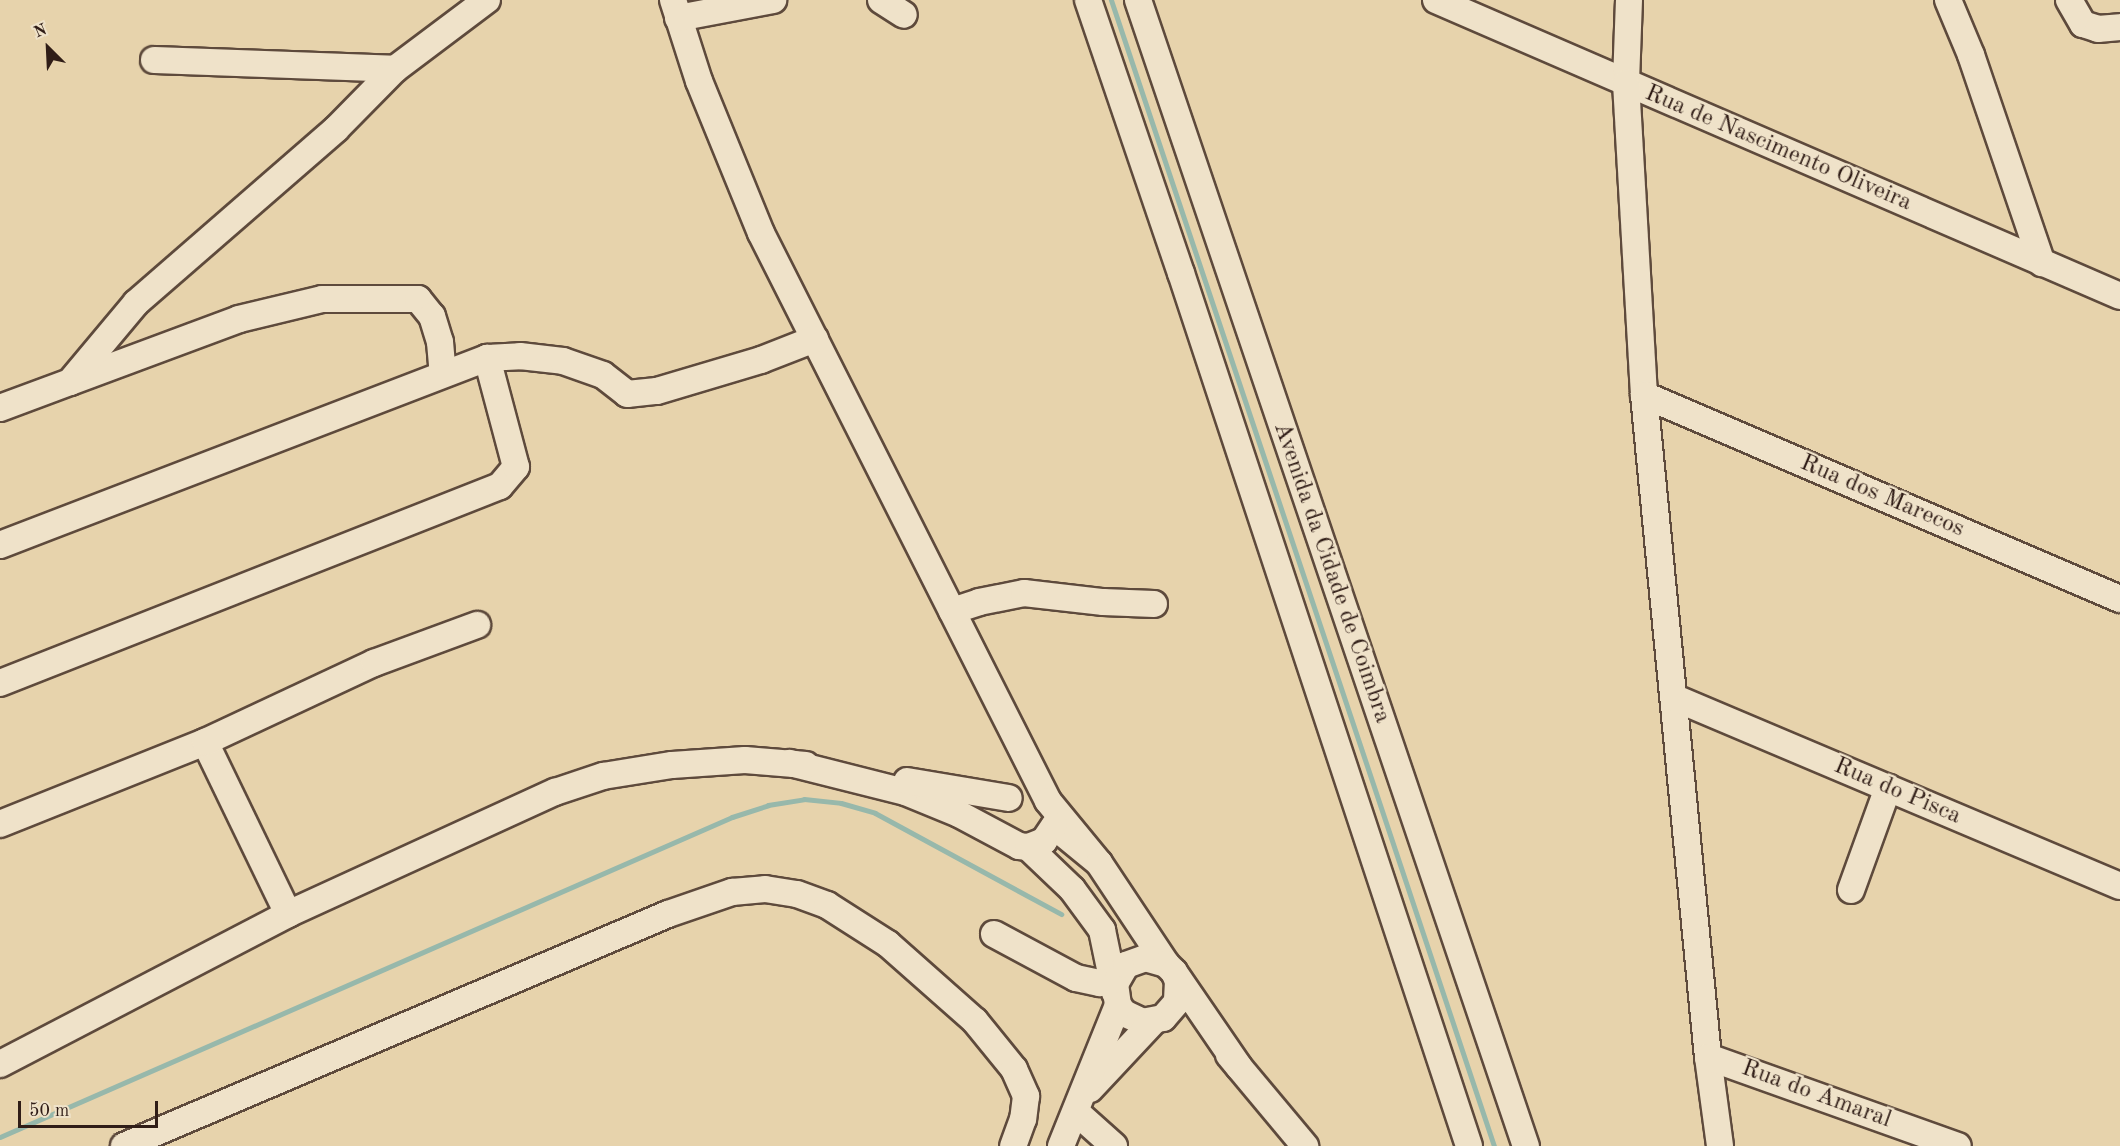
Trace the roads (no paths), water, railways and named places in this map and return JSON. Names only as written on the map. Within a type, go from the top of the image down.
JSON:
[{"type":"street","points":[[70,382],[136,303],[336,129],[395,69],[487,0]]},
{"type":"street","points":[[773,0],[676,9],[728,158],[761,233],[1048,801],[1099,863],[1239,1067]]},
{"type":"street","points":[[881,0],[904,15]]},
{"type":"street","name":"Avenida da Cidade de Coimbra","points":[[1088,0],[1181,273],[1469,1146]]},
{"type":"street","name":"Avenida da Cidade de Coimbra","points":[[1138,0],[1526,1146]]},
{"type":"street","name":"Rua de Nascimento Oliveira","points":[[1436,0],[2120,296]]},
{"type":"street","points":[[1629,0],[1626,83],[1644,395],[1708,1057],[1720,1146]]},
{"type":"street","points":[[1948,0],[1971,56],[2042,263]]},
{"type":"street","points":[[2072,5],[2083,24],[2098,29],[2120,27]]},
{"type":"street","points":[[154,60],[293,68],[395,69]]},
{"type":"street","points":[[0,408],[239,319],[322,299],[403,297],[418,299],[425,305],[440,342],[443,374]]},
{"type":"street","points":[[0,544],[487,358],[520,356],[562,361],[603,375],[627,394],[657,391],[761,360],[815,339]]},
{"type":"street","points":[[0,683],[500,486],[516,467],[487,358]]},
{"type":"street","name":"Rua dos Marecos","points":[[1644,395],[2120,599]]},
{"type":"street","points":[[952,611],[990,599],[1024,593],[1103,602],[1154,604]]},
{"type":"street","points":[[0,824],[206,742],[374,663],[477,625]]},
{"type":"street","name":"Rua do Pisca","points":[[1675,698],[2120,886]]},
{"type":"street","points":[[1011,731],[1015,795],[1000,812],[999,821],[1004,836],[1019,845],[1072,888],[1102,930],[1115,993]]},
{"type":"street","points":[[206,742],[288,914]]},
{"type":"street","points":[[0,1064],[288,914],[555,792],[603,776],[672,765],[745,760],[790,763],[1015,795],[1031,792],[1048,801]]},
{"type":"street","points":[[790,763],[905,792],[959,814],[1019,845],[1044,841],[1054,826],[1099,863]]},
{"type":"street","points":[[1851,890],[1888,788]]},
{"type":"street","points":[[124,1146],[668,914],[732,892],[765,889],[797,894],[827,905],[888,944],[975,1020],[1014,1069],[1026,1096],[1023,1119],[1013,1146]]},
{"type":"street","points":[[994,934],[1076,978],[1100,983],[1115,993],[1133,1019],[1192,1020],[1206,1026],[1305,1146]]},
{"type":"street","points":[[1061,1146],[1078,1105],[1115,993],[1115,984],[1126,965],[1145,958],[1170,968],[1178,981],[1177,1002],[1078,1105]]},
{"type":"street","name":"Rua do Amaral","points":[[1708,1057],[1958,1146]]},
{"type":"street","points":[[1078,1105],[1114,1146]]},
{"type":"waterway","points":[[1111,0],[1494,1146]]},
{"type":"waterway","points":[[0,1137],[732,817],[768,805],[804,799],[841,803],[875,813],[1061,914]]}]
